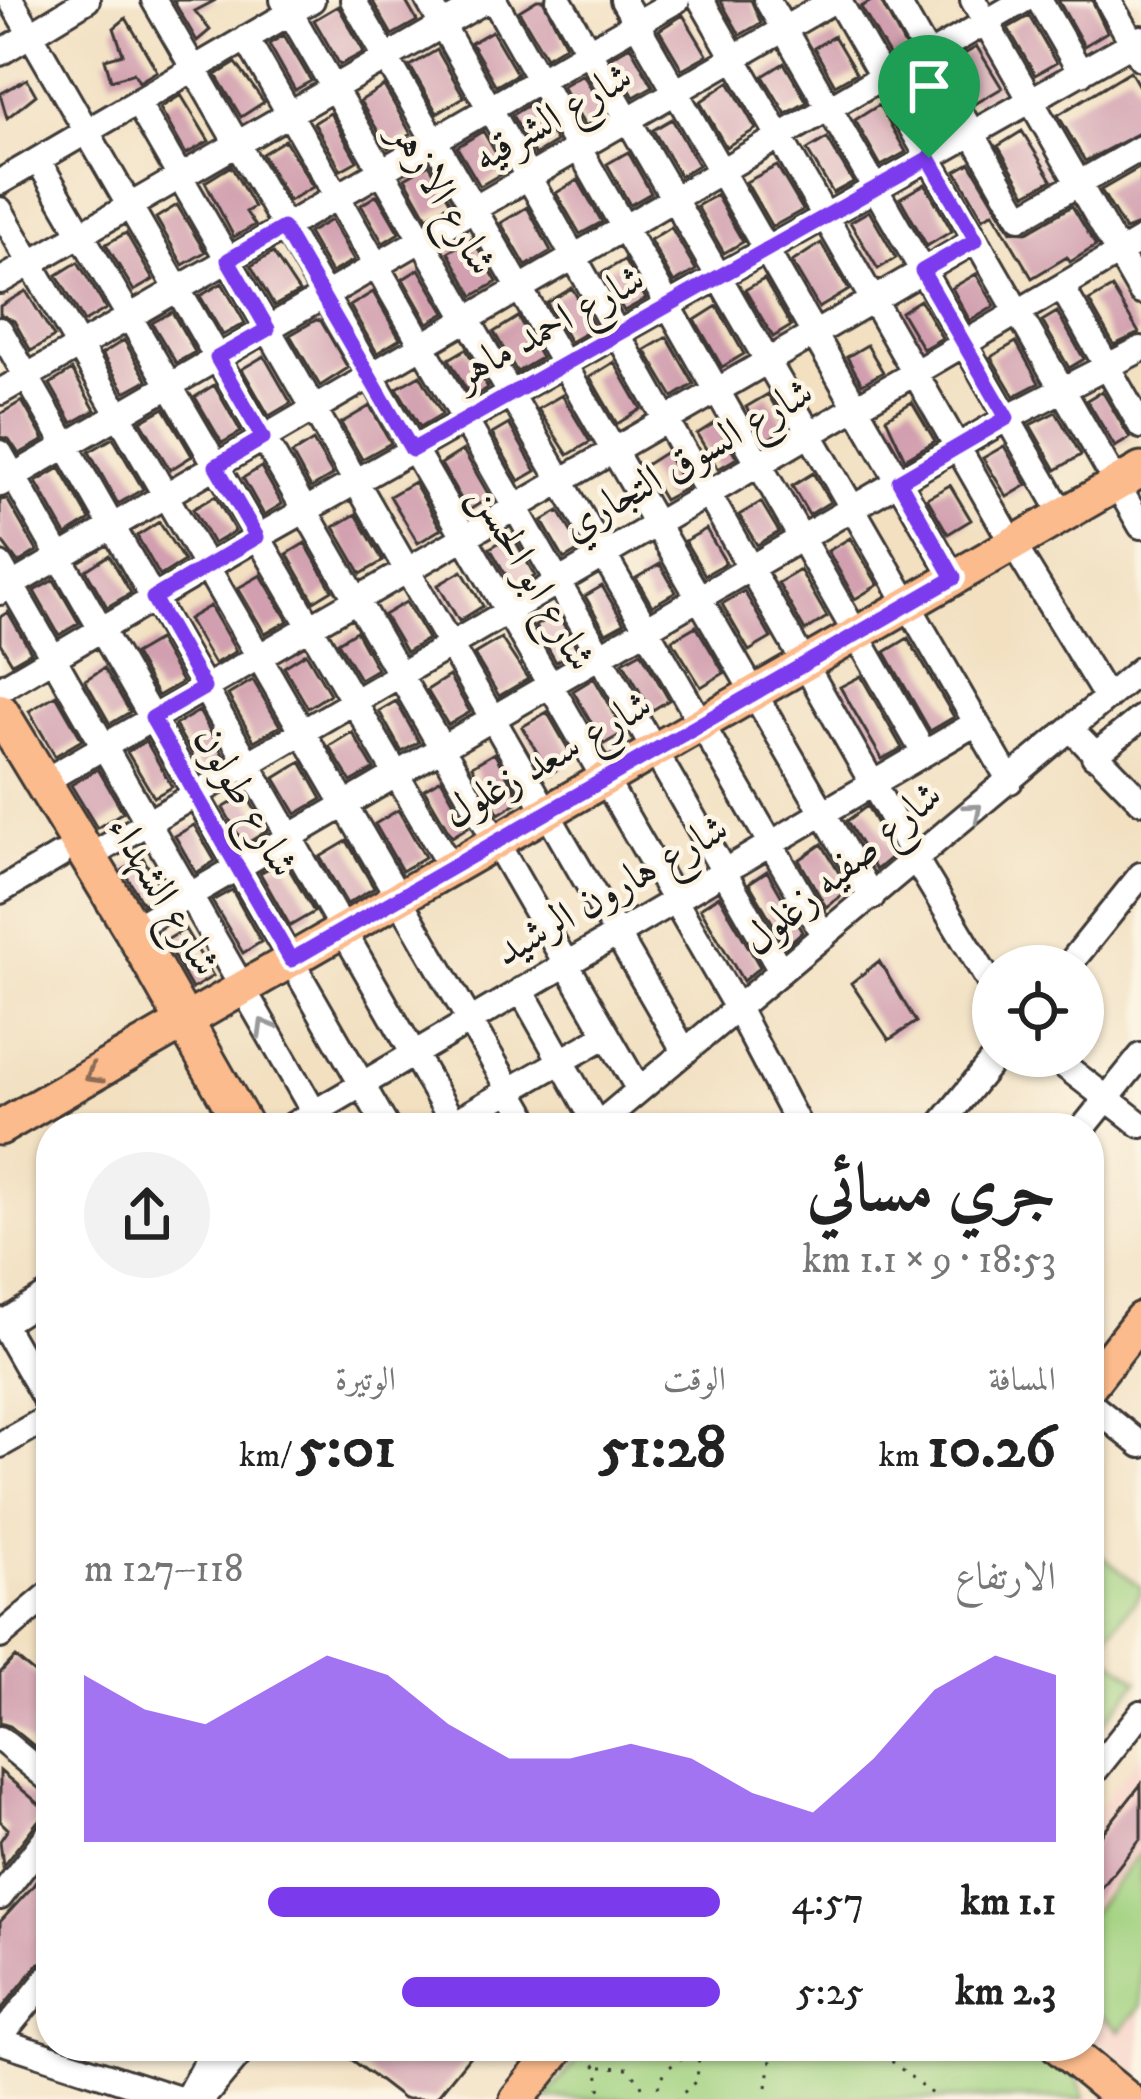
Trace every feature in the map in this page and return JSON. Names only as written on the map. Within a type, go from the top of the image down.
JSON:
[{"type":"highway","name":"شارع الشهداء","points":[[0,712],[43,782],[74,856],[176,1029],[234,1113]]},
{"type":"highway","name":"شارع الشهداء","points":[[0,754],[132,929],[212,1113]]},
{"type":"highway","points":[[1078,2061],[1125,2099]]},
{"type":"main road","name":"شارع سعد زغلول","points":[[0,1128],[1129,477]]},
{"type":"main road","points":[[1104,1367],[1141,1319]]},
{"type":"main road","points":[[517,2099],[548,2061]]},
{"type":"street","points":[[11,0],[639,1090]]},
{"type":"street","points":[[0,53],[87,0]]},
{"type":"street","name":"شارع ابو الحسن","points":[[154,0],[736,1008],[792,1113]]},
{"type":"street","points":[[353,0],[872,896]]},
{"type":"street","points":[[428,0],[972,953]]},
{"type":"street","points":[[0,281],[490,0],[924,753]]},
{"type":"street","points":[[559,0],[1010,781]]},
{"type":"street","points":[[623,0],[954,578]]},
{"type":"street","points":[[0,392],[676,0]]},
{"type":"street","points":[[701,0],[1013,544],[1107,698]]},
{"type":"street","points":[[767,0],[1063,515]]},
{"type":"street","points":[[836,0],[1063,391],[1129,477],[1141,526]]},
{"type":"street","name":"شارع الشرقيه","points":[[7,481],[836,0]]},
{"type":"street","points":[[896,0],[1020,217],[1141,148]]},
{"type":"street","points":[[928,56],[979,11],[1024,0]]},
{"type":"street","points":[[1040,0],[1081,73]]},
{"type":"street","points":[[1108,0],[1138,46]]},
{"type":"street","points":[[0,182],[193,70],[295,4]]},
{"type":"street","name":"شارع الازهر","points":[[295,4],[334,88],[824,935]]},
{"type":"street","points":[[979,11],[1141,292]]},
{"type":"street","points":[[246,38],[781,971]]},
{"type":"street","name":"شارع احمد ماهر","points":[[0,689],[304,510],[1081,73],[1138,46]]},
{"type":"street","points":[[314,1113],[4,581],[60,557],[882,77]]},
{"type":"street","points":[[137,102],[685,1052]]},
{"type":"street","points":[[38,160],[451,868]]},
{"type":"street","points":[[0,210],[524,1113]]},
{"type":"street","points":[[43,782],[976,240]]},
{"type":"street","name":"شارع السوق التجاري","points":[[0,891],[147,822],[1141,240]]},
{"type":"street","points":[[1062,287],[1141,426]]},
{"type":"street","points":[[0,330],[444,1113]]},
{"type":"street","points":[[132,929],[1007,418],[1141,349]]},
{"type":"street","name":"شارع طولون","points":[[0,453],[7,481],[60,557],[378,1113]]},
{"type":"street","name":"شارع صفيه زغلول","points":[[612,1113],[1141,669]]},
{"type":"street","points":[[1094,756],[1141,718]]},
{"type":"street","name":"شارع هارون الرشيد","points":[[327,1113],[362,1084],[413,1053],[976,723]]},
{"type":"street","points":[[1071,729],[1141,801]]},
{"type":"street","points":[[1085,945],[1141,875]]},
{"type":"street","points":[[521,990],[589,1113]]},
{"type":"street","points":[[473,1113],[607,1035]]},
{"type":"street","points":[[1095,1113],[1141,1056]]},
{"type":"street","points":[[950,1113],[979,1077]]},
{"type":"street","points":[[1079,1077],[1141,1125]]},
{"type":"street","points":[[36,1302],[1,1322],[36,1385]]},
{"type":"street","points":[[1104,1413],[1138,1436]]},
{"type":"street","points":[[0,1444],[36,1421]]},
{"type":"street","points":[[0,1636],[36,1606]]},
{"type":"street","points":[[1104,1759],[1141,1713]]},
{"type":"street","points":[[0,1739],[36,1769]]},
{"type":"street","points":[[0,1897],[36,1850]]},
{"type":"street","points":[[36,1993],[0,2039],[36,2051]]},
{"type":"street","points":[[64,2061],[169,2097],[201,2061]]},
{"type":"street","points":[[202,2099],[234,2061]]},
{"type":"path","points":[[590,2061],[598,2068],[600,2088],[608,2099]]},
{"type":"path","points":[[656,2099],[660,2079],[676,2061]]},
{"type":"path","points":[[677,2099],[697,2080],[699,2061]]},
{"type":"path","points":[[767,2087],[771,2061]]},
{"type":"path","points":[[892,2061],[938,2099]]},
{"type":"path","points":[[598,2068],[628,2068],[641,2083],[644,2099]]},
{"type":"shaded area","points":[[1141,1754],[1141,2078],[1104,2048],[1104,1800]]},
{"type":"green space","points":[[1104,1558],[1141,1587],[1104,1640]]},
{"type":"green space","points":[[1104,1653],[1138,1681],[1104,1723]]},
{"type":"green space","points":[[1141,1851],[1141,2006],[1120,2031],[1104,2018],[1104,1897]]},
{"type":"green space","points":[[576,2061],[1061,2061],[1078,2079],[1085,2099],[545,2099]]},
{"type":"building","points":[[173,0],[216,0],[195,11],[210,30],[197,41]]},
{"type":"building","points":[[372,0],[405,0],[417,21],[392,35]]},
{"type":"building","points":[[543,0],[566,45],[546,57],[519,11]]},
{"type":"building","points":[[720,0],[751,0],[761,23],[740,35]]},
{"type":"building","points":[[880,0],[942,114],[928,122],[861,7]]},
{"type":"building","points":[[1058,0],[1092,0],[1107,32],[1084,46]]},
{"type":"building","points":[[338,6],[364,52],[340,65],[314,20]]},
{"type":"building","points":[[683,15],[707,55],[682,69],[659,30]]},
{"type":"building","points":[[1029,16],[1056,63],[1035,75],[1008,28]]},
{"type":"building","points":[[126,18],[157,71],[139,82],[134,73],[111,80],[105,59],[123,54],[114,28]]},
{"type":"building","points":[[492,31],[517,74],[496,86],[471,43]]},
{"type":"building","points":[[284,35],[311,81],[295,90],[269,44]]},
{"type":"building","points":[[834,36],[856,73],[835,85],[814,48]]},
{"type":"building","points":[[630,46],[653,86],[634,97],[611,57]]},
{"type":"building","points":[[977,47],[1002,88],[975,104],[950,62]]},
{"type":"building","points":[[437,50],[464,97],[437,113],[410,66]]},
{"type":"building","points":[[236,63],[264,102],[241,117],[216,75]]},
{"type":"building","points":[[784,63],[807,102],[786,114],[763,76]]},
{"type":"building","points":[[1130,71],[1141,90],[1141,132],[1085,161],[1058,115]]},
{"type":"building","points":[[583,74],[605,114],[585,126],[562,86]]},
{"type":"building","points":[[27,79],[36,95],[7,118],[0,94]]},
{"type":"building","points":[[729,82],[756,129],[726,147],[700,102]]},
{"type":"building","points":[[384,86],[411,134],[388,148],[360,101]]},
{"type":"building","points":[[181,95],[209,141],[186,154],[160,108]]},
{"type":"building","points":[[533,102],[556,142],[535,155],[512,115]]},
{"type":"building","points":[[879,105],[906,152],[881,166],[855,120]]},
{"type":"building","points":[[330,113],[357,161],[341,170],[314,123]]},
{"type":"building","points":[[672,119],[698,165],[680,176],[653,130]]},
{"type":"building","points":[[483,131],[506,171],[480,186],[457,147]]},
{"type":"building","points":[[1022,131],[1052,180],[1026,194],[998,146]]},
{"type":"building","points":[[827,138],[853,182],[833,193],[807,150]]},
{"type":"building","points":[[285,140],[313,187],[289,201],[262,154]]},
{"type":"building","points":[[628,152],[651,193],[630,205],[607,164]]},
{"type":"building","points":[[970,163],[1011,231],[1027,232],[1072,206],[1096,246],[1032,278],[993,212],[983,218],[956,171]]},
{"type":"building","points":[[429,164],[451,203],[427,217],[405,178]]},
{"type":"building","points":[[231,166],[254,207],[246,212],[255,225],[234,237],[205,182]]},
{"type":"building","points":[[777,166],[803,210],[772,227],[746,182]]},
{"type":"building","points":[[1141,167],[1141,224],[1125,230],[1101,190]]},
{"type":"building","points":[[578,180],[602,222],[580,234],[556,193]]},
{"type":"building","points":[[925,184],[952,231],[927,246],[900,198]]},
{"type":"building","points":[[377,195],[399,233],[383,243],[361,205]]},
{"type":"building","points":[[716,195],[743,242],[724,253],[697,206]]},
{"type":"building","points":[[177,205],[205,252],[183,265],[156,218]]},
{"type":"building","points":[[527,207],[551,251],[526,266],[501,223]]},
{"type":"building","points":[[869,211],[896,258],[878,269],[850,222]]},
{"type":"building","points":[[331,220],[354,260],[331,273],[308,233]]},
{"type":"building","points":[[671,227],[696,270],[674,283],[650,240]]},
{"type":"building","points":[[126,233],[153,280],[134,291],[106,244]]},
{"type":"building","points":[[472,238],[497,282],[473,296],[448,252]]},
{"type":"building","points":[[821,243],[849,290],[819,308],[792,262]]},
{"type":"building","points":[[273,253],[299,292],[274,306],[251,266]]},
{"type":"building","points":[[624,260],[646,299],[624,311],[602,273]]},
{"type":"building","points":[[78,262],[106,309],[84,322],[57,275]]},
{"type":"building","points":[[419,269],[445,313],[428,323],[403,279]]},
{"type":"building","points":[[976,274],[995,306],[970,321],[952,288]]},
{"type":"building","points":[[764,279],[791,326],[773,337],[745,290]]},
{"type":"building","points":[[222,283],[245,323],[223,335],[200,296]]},
{"type":"building","points":[[572,288],[595,328],[570,342],[547,303]]},
{"type":"building","points":[[1112,288],[1139,333],[1114,345],[1089,301]]},
{"type":"building","points":[[26,291],[54,337],[31,351],[14,321],[0,314],[0,306]]},
{"type":"building","points":[[373,292],[400,339],[377,353],[350,306]]},
{"type":"building","points":[[920,300],[942,338],[923,349],[901,312]]},
{"type":"building","points":[[717,306],[744,354],[722,367],[695,320]]},
{"type":"building","points":[[172,312],[195,352],[176,363],[152,323]]},
{"type":"building","points":[[1057,312],[1084,359],[1069,368],[1042,321]]},
{"type":"building","points":[[518,317],[541,358],[517,372],[494,332]]},
{"type":"building","points":[[321,321],[348,368],[320,386],[290,335]]},
{"type":"building","points":[[667,337],[694,384],[673,397],[645,350]]},
{"type":"building","points":[[124,340],[147,380],[125,392],[102,354]]},
{"type":"building","points":[[1016,342],[1039,383],[1014,396],[991,357]]},
{"type":"building","points":[[867,345],[883,372],[862,384],[847,357]]},
{"type":"building","points":[[466,349],[488,388],[471,398],[449,359]]},
{"type":"building","points":[[264,356],[291,403],[269,416],[242,369]]},
{"type":"building","points":[[614,362],[641,409],[617,424],[590,377]]},
{"type":"building","points":[[72,370],[95,410],[72,423],[50,384]]},
{"type":"building","points":[[420,375],[442,414],[420,427],[397,388]]},
{"type":"building","points":[[214,385],[241,432],[222,443],[195,397]]},
{"type":"building","points":[[1102,391],[1130,438],[1115,447],[1087,400]]},
{"type":"building","points":[[768,394],[787,428],[765,441],[746,407]]},
{"type":"building","points":[[562,395],[590,442],[568,455],[538,409]]},
{"type":"building","points":[[22,401],[44,440],[19,454],[9,439],[0,437],[0,414]]},
{"type":"building","points":[[912,402],[935,441],[905,459],[886,418]]},
{"type":"building","points":[[370,406],[391,443],[362,459],[341,423]]},
{"type":"building","points":[[164,408],[192,456],[170,470],[141,421]]},
{"type":"building","points":[[1056,412],[1081,455],[1056,470],[1030,425]]},
{"type":"building","points":[[716,422],[737,458],[718,469],[697,434]]},
{"type":"building","points":[[509,424],[536,471],[519,481],[492,434]]},
{"type":"building","points":[[113,438],[143,489],[118,504],[89,452]]},
{"type":"building","points":[[313,441],[333,475],[311,488],[292,454]]},
{"type":"building","points":[[1004,446],[1027,485],[1007,497],[983,458]]},
{"type":"building","points":[[463,450],[490,497],[468,511],[441,464]]},
{"type":"building","points":[[666,452],[686,488],[664,500],[644,466]]},
{"type":"building","points":[[261,467],[282,504],[264,515],[243,478]]},
{"type":"building","points":[[60,468],[90,520],[66,535],[36,482]]},
{"type":"building","points":[[813,473],[830,502],[809,515],[792,486]]},
{"type":"building","points":[[414,482],[441,529],[418,543],[390,496]]},
{"type":"building","points":[[950,485],[971,520],[948,534],[927,498]]},
{"type":"building","points":[[215,496],[235,531],[213,544],[193,509]]},
{"type":"building","points":[[7,499],[37,551],[18,563],[0,539],[0,500]]},
{"type":"building","points":[[761,502],[779,532],[757,545],[739,515]]},
{"type":"building","points":[[559,511],[581,549],[564,559],[542,521]]},
{"type":"building","points":[[356,514],[383,561],[361,574],[334,527]]},
{"type":"building","points":[[159,522],[184,561],[160,576],[137,536]]},
{"type":"building","points":[[706,529],[726,563],[705,575],[685,541]]},
{"type":"building","points":[[512,535],[535,576],[514,589],[490,548]]},
{"type":"building","points":[[850,538],[878,585],[855,599],[828,551]]},
{"type":"building","points":[[305,543],[332,590],[314,601],[287,554]]},
{"type":"building","points":[[109,555],[131,593],[107,607],[86,570]]},
{"type":"building","points":[[660,564],[676,592],[652,606],[636,578]]},
{"type":"building","points":[[800,570],[827,617],[805,631],[778,583]]},
{"type":"building","points":[[462,571],[483,606],[459,621],[438,585]]},
{"type":"building","points":[[261,575],[288,621],[265,634],[238,588]]},
{"type":"building","points":[[54,580],[79,623],[59,635],[34,591]]},
{"type":"building","points":[[602,586],[624,623],[606,633],[585,596]]},
{"type":"building","points":[[744,591],[771,638],[749,651],[722,604]]},
{"type":"building","points":[[406,602],[428,639],[406,652],[384,615]]},
{"type":"building","points":[[210,606],[236,651],[214,664],[188,619]]},
{"type":"building","points":[[8,612],[31,652],[12,663],[0,643],[0,617]]},
{"type":"building","points":[[557,613],[578,650],[556,662],[535,626]]},
{"type":"building","points":[[696,626],[724,673],[701,687],[672,640]]},
{"type":"building","points":[[356,631],[377,669],[360,679],[338,642]]},
{"type":"building","points":[[501,638],[528,679],[499,696],[474,654]]},
{"type":"building","points":[[908,638],[954,717],[930,731],[885,652]]},
{"type":"building","points":[[158,640],[182,682],[158,696],[134,654]]},
{"type":"building","points":[[641,652],[669,700],[651,711],[623,662]]},
{"type":"building","points":[[306,653],[330,694],[308,708],[284,667]]},
{"type":"building","points":[[104,668],[130,712],[110,724],[85,680]]},
{"type":"building","points":[[449,676],[470,712],[448,725],[427,690]]},
{"type":"building","points":[[861,676],[902,748],[882,759],[840,687]]},
{"type":"building","points":[[594,678],[625,732],[604,744],[573,691]]},
{"type":"building","points":[[253,680],[280,726],[254,741],[228,695]]},
{"type":"building","points":[[56,695],[82,740],[55,756],[29,711]]},
{"type":"building","points":[[396,701],[419,742],[402,752],[379,711]]},
{"type":"building","points":[[199,711],[225,758],[202,772],[175,725]]},
{"type":"building","points":[[547,712],[574,759],[550,774],[522,727]]},
{"type":"building","points":[[352,732],[374,769],[351,782],[329,746]]},
{"type":"building","points":[[146,741],[172,787],[154,797],[127,752]]},
{"type":"building","points":[[494,753],[521,800],[499,814],[472,766]]},
{"type":"building","points":[[301,762],[322,799],[296,814],[275,778]]},
{"type":"building","points":[[98,769],[123,812],[97,828],[71,785]]},
{"type":"building","points":[[441,779],[468,827],[452,837],[424,789]]},
{"type":"building","points":[[246,794],[267,831],[244,845],[223,808]]},
{"type":"building","points":[[867,806],[894,855],[876,870],[847,821]]},
{"type":"building","points":[[398,810],[425,857],[402,871],[375,824]]},
{"type":"building","points":[[194,825],[215,861],[196,873],[175,836]]},
{"type":"building","points":[[347,841],[374,888],[347,904],[320,857]]},
{"type":"building","points":[[822,844],[849,890],[826,907],[799,860]]},
{"type":"building","points":[[143,858],[163,892],[143,904],[123,870]]},
{"type":"building","points":[[284,860],[314,912],[290,926],[260,873]]},
{"type":"building","points":[[767,871],[802,932],[786,946],[749,883]]},
{"type":"building","points":[[232,890],[261,942],[243,953],[212,901]]},
{"type":"building","points":[[719,896],[760,967],[743,981],[700,908]]},
{"type":"building","points":[[185,929],[213,976],[192,989],[165,941]]},
{"type":"building","points":[[879,961],[916,1022],[889,1040],[851,983]]},
{"type":"building","points":[[15,1657],[36,1674],[36,1748],[0,1723],[0,1673]]},
{"type":"building","points":[[0,1771],[36,1801],[36,1824],[3,1866],[0,1841],[8,1829],[0,1821]]},
{"type":"building","points":[[1141,1784],[1141,1838],[1104,1885],[1104,1831]]},
{"type":"building","points":[[36,1881],[36,1966],[0,2011],[0,1922]]},
{"type":"building","points":[[354,2061],[466,2061],[435,2099],[403,2099]]},
{"type":"route","points":[[929,158],[976,240],[922,271],[1007,418],[899,481],[954,578],[291,960],[152,718],[204,688],[153,598],[257,537],[216,466],[263,438],[217,358],[268,329],[228,260],[283,228],[412,450],[929,158]]}]
